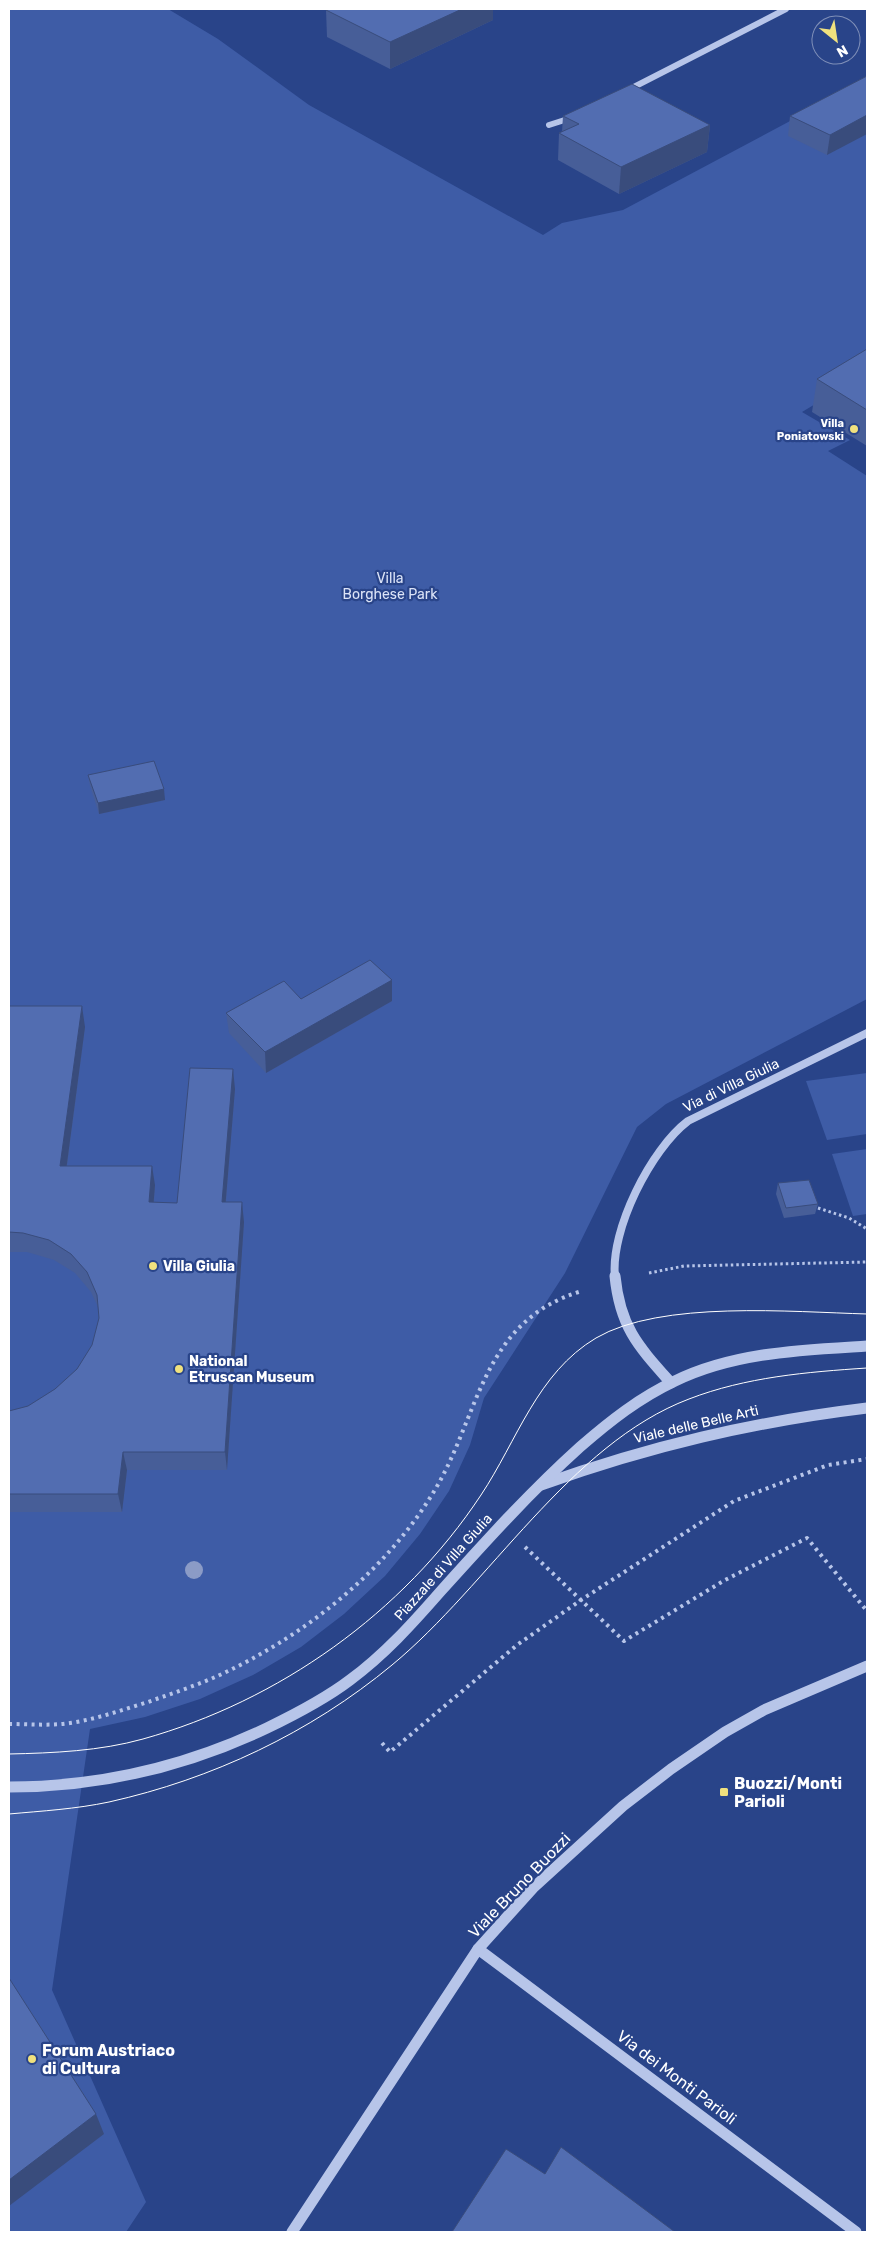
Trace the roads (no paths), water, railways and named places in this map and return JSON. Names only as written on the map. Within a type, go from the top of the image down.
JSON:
[{"type":"street","points":[[622,93],[786,9]]},
{"type":"street","points":[[549,124],[579,115]]},
{"type":"street","name":"Via di Villa Giulia","points":[[670,1383],[632,1336],[616,1282],[616,1243],[653,1160],[674,1130],[688,1120],[867,1033]]},
{"type":"street","points":[[670,1383],[720,1364],[756,1356],[804,1349],[867,1346]]},
{"type":"street","name":"Piazzale di Villa Giulia","points":[[9,1787],[44,1787],[96,1782],[163,1767],[264,1729],[338,1689],[378,1656],[412,1624],[536,1486],[624,1410],[670,1383]]},
{"type":"street","name":"Viale delle Belle Arti","points":[[536,1486],[642,1451],[710,1434],[814,1415],[867,1408]]},
{"type":"street","name":"Viale Bruno Buozzi","points":[[292,2232],[478,1949],[533,1888],[623,1806],[671,1768],[725,1732],[764,1710],[867,1666]]},
{"type":"street","name":"Via dei Monti Parioli","points":[[478,1949],[856,2232]]},
{"type":"tram line","points":[[9,1754],[94,1749],[143,1739],[193,1722],[242,1701],[289,1676],[334,1647],[376,1614],[414,1578],[450,1538],[481,1495],[543,1389],[558,1370],[596,1338],[623,1326],[655,1318],[691,1313],[765,1311],[867,1314]]},
{"type":"tram line","points":[[9,1814],[59,1810],[109,1802],[147,1792],[222,1766],[294,1732],[328,1712],[392,1665],[463,1596],[568,1482],[606,1448],[646,1420],[689,1399],[732,1385],[822,1371],[867,1368]]},
{"type":"place","name":"Villa Poniatowski","points":[[854,429]]},
{"type":"place","name":"Villa Giulia","points":[[153,1266]]},
{"type":"place","name":"National Etruscan Museum","points":[[179,1369]]},
{"type":"place","name":"Buozzi/Monti Parioli","points":[[724,1792]]},
{"type":"place","name":"Forum Austriaco di Cultura","points":[[32,2059]]},
{"type":"park label","name":"Villa Borghese Park","points":[[390,586]]}]
